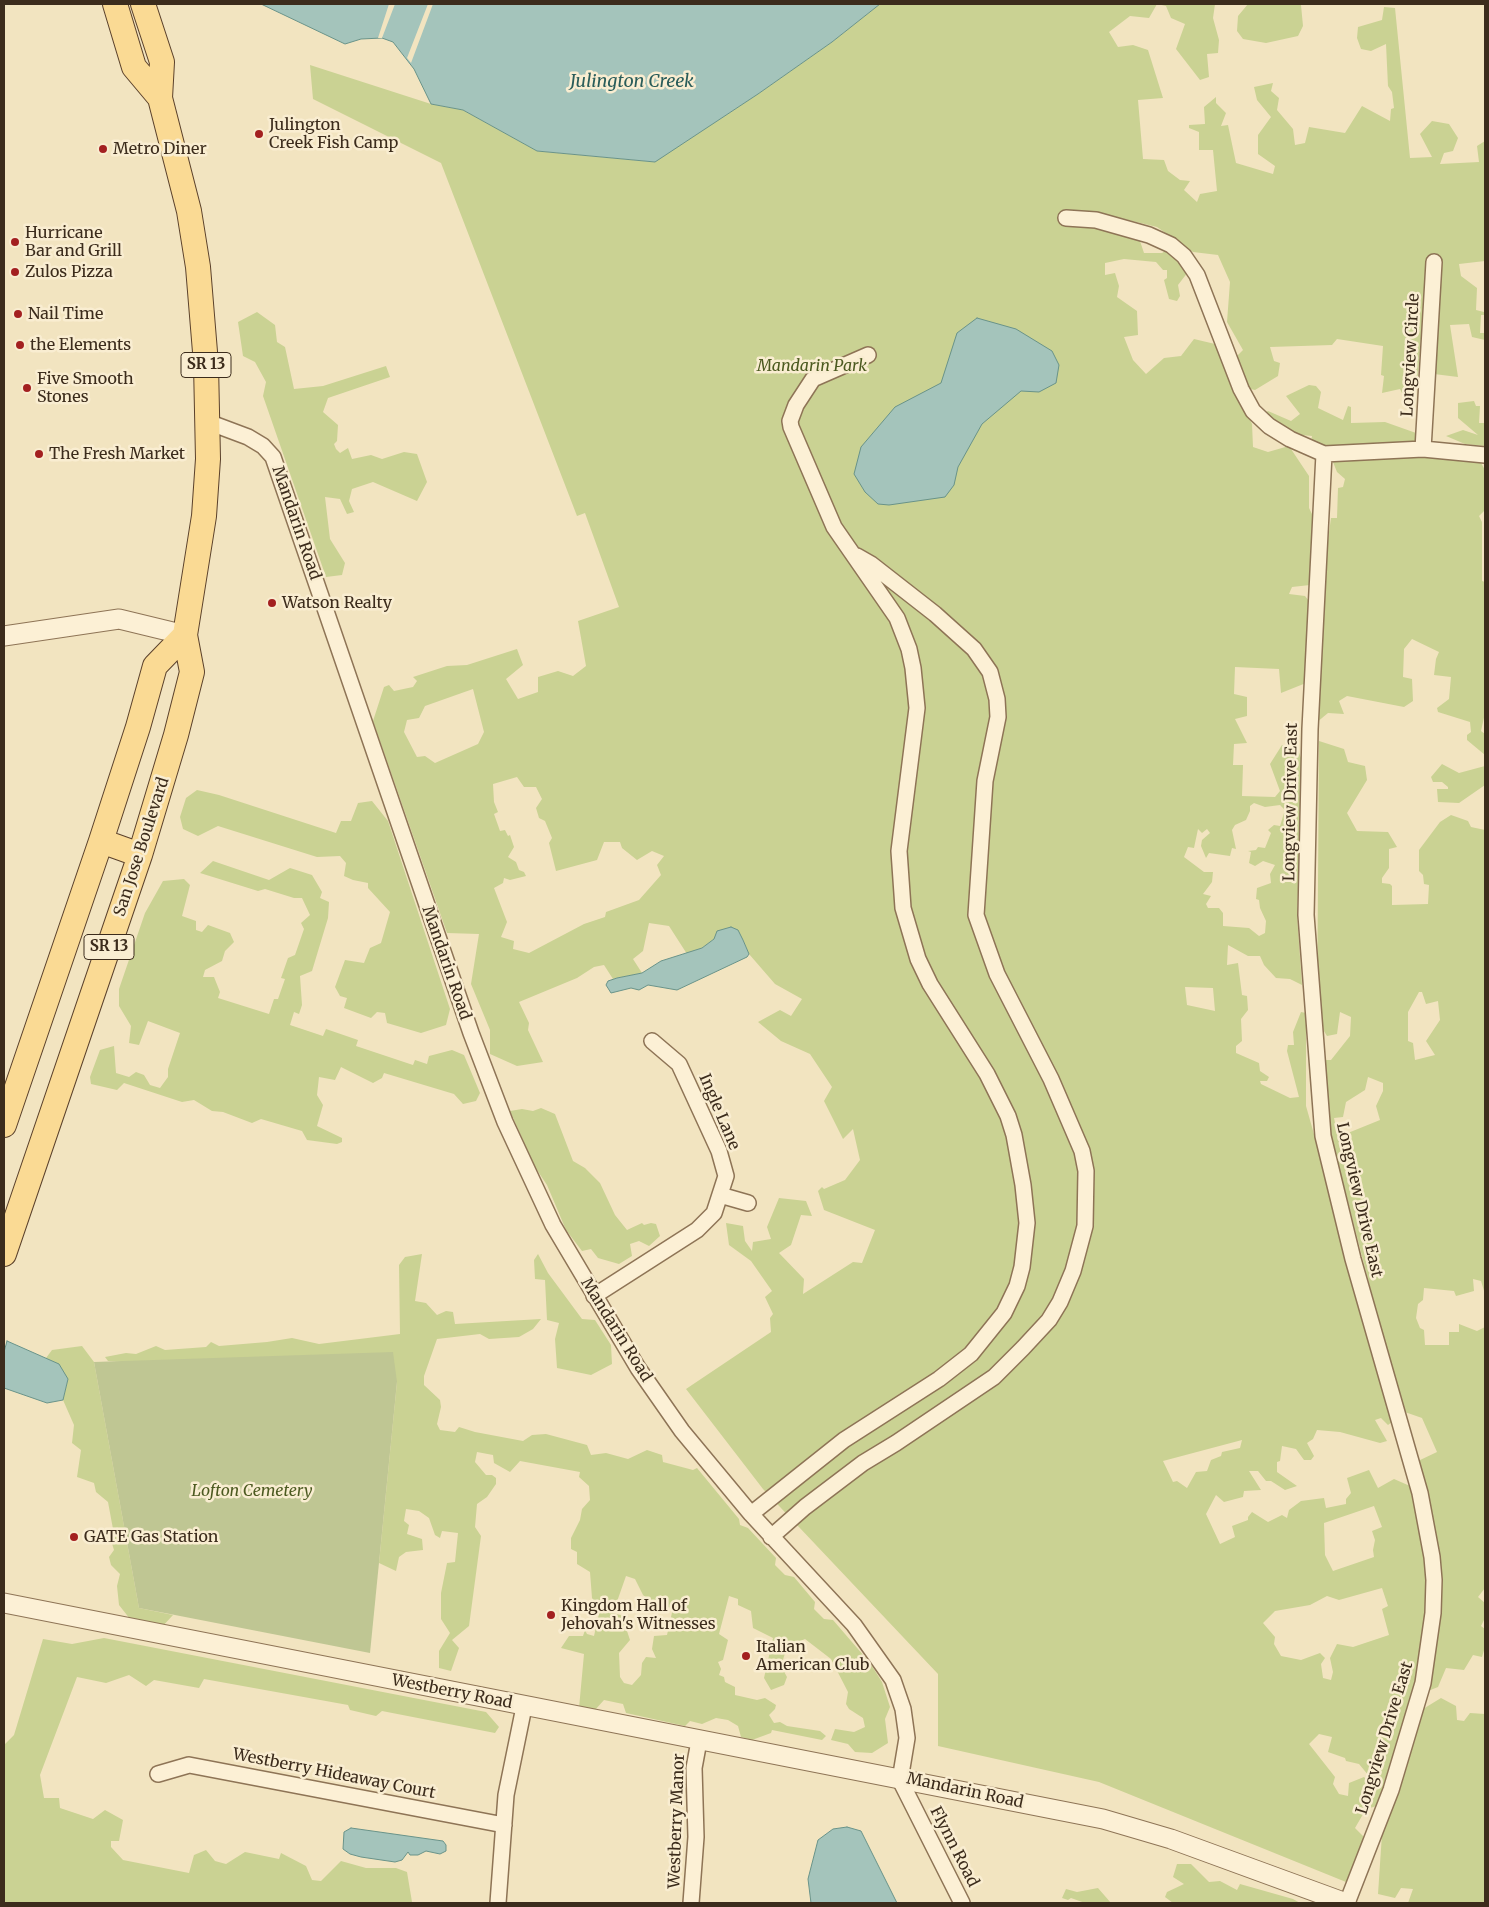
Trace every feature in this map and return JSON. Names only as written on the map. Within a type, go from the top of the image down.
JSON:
[{"type":"main road","name":"San Jose Boulevard","points":[[115,4],[134,67],[160,98]]},
{"type":"main road","name":"San Jose Boulevard","points":[[4,1254],[140,855],[176,735],[192,672],[185,635],[204,516],[208,422],[206,364],[198,267],[182,182],[160,98],[162,62],[143,4]]},
{"type":"main road","name":"SR 13","points":[[4,1125],[101,841],[155,666],[185,635]]},
{"type":"main road","points":[[101,841],[140,855]]},
{"type":"street","points":[[1066,218],[1096,220],[1148,235],[1170,245],[1184,256],[1197,275],[1241,389],[1253,412],[1269,426],[1290,440],[1324,454],[1423,449],[1485,455]]},
{"type":"street","name":"Longview Circle","points":[[1423,449],[1434,262]]},
{"type":"street","points":[[751,1514],[844,1440],[886,1411],[939,1379],[971,1354],[1004,1313],[1017,1286],[1022,1267],[1026,1224],[1023,1185],[1014,1135],[1008,1116],[987,1074],[930,984],[918,959],[903,908],[899,851],[917,708],[914,668],[909,649],[897,618],[834,527],[793,433],[790,421],[801,394],[813,378],[868,355]]},
{"type":"street","name":"Mandarin Road","points":[[208,422],[248,437],[263,446],[273,457],[471,1033],[506,1122],[553,1225],[638,1368],[682,1431],[771,1537],[854,1625],[893,1680],[903,1709],[907,1738],[900,1780],[1103,1819],[1171,1839],[1347,1903]]},
{"type":"street","name":"Longview Drive East","points":[[1324,454],[1310,729],[1306,915],[1323,1136],[1353,1259],[1420,1493],[1432,1557],[1434,1580],[1433,1613],[1423,1683],[1391,1790],[1347,1903]]},
{"type":"street","points":[[771,1537],[805,1507],[863,1463],[952,1406],[1000,1371],[1044,1326],[1060,1302],[1075,1265],[1085,1226],[1086,1171],[1082,1151],[1051,1079],[997,974],[976,914],[986,781],[998,717],[997,699],[990,672],[974,650],[935,614],[871,564],[850,552]]},
{"type":"street","points":[[4,636],[118,619],[185,635]]},
{"type":"street","name":"Ingle Lane","points":[[594,1296],[697,1230],[714,1213],[726,1176],[719,1151],[680,1064],[652,1041]]},
{"type":"street","points":[[720,1195],[748,1203]]},
{"type":"street","name":"Westberry Road","points":[[4,1603],[900,1780]]},
{"type":"street","points":[[498,1903],[506,1794],[524,1706]]},
{"type":"street","name":"Westberry Manor","points":[[691,1903],[696,1837],[694,1768],[698,1741]]},
{"type":"street","name":"Westberry Hideaway Court","points":[[158,1774],[189,1764],[504,1824]]},
{"type":"street","name":"Flynn Road","points":[[900,1780],[962,1903]]},
{"type":"green space","name":"Mandarin Park","points":[[880,4],[1157,4],[1149,18],[1130,16],[1109,32],[1118,47],[1133,45],[1148,50],[1163,98],[1138,100],[1143,159],[1164,160],[1168,171],[1180,180],[1190,181],[1184,190],[1197,202],[1200,194],[1217,191],[1213,150],[1199,150],[1199,132],[1189,128],[1189,125],[1205,124],[1204,107],[1216,97],[1216,103],[1226,113],[1221,126],[1228,125],[1236,163],[1273,174],[1275,166],[1258,154],[1258,135],[1271,117],[1257,100],[1254,87],[1273,83],[1271,91],[1279,98],[1277,110],[1293,129],[1295,145],[1305,143],[1309,127],[1345,133],[1362,106],[1390,121],[1391,109],[1394,108],[1392,92],[1388,86],[1386,44],[1371,51],[1361,49],[1357,38],[1358,27],[1382,20],[1384,7],[1395,8],[1410,158],[1432,157],[1420,134],[1432,121],[1449,124],[1458,138],[1453,151],[1444,153],[1440,164],[1479,162],[1477,146],[1485,141],[1485,261],[1459,264],[1461,276],[1477,288],[1476,310],[1484,312],[1484,315],[1481,315],[1480,333],[1485,333],[1485,340],[1472,337],[1469,324],[1450,325],[1458,377],[1434,374],[1441,257],[1428,256],[1417,385],[1411,386],[1410,392],[1403,395],[1400,389],[1382,393],[1384,376],[1381,375],[1383,346],[1337,339],[1332,345],[1270,347],[1274,361],[1280,363],[1278,376],[1255,390],[1246,388],[1235,358],[1243,350],[1227,322],[1230,282],[1218,255],[1193,252],[1157,227],[1095,212],[1063,211],[1060,224],[1094,225],[1140,241],[1144,253],[1162,253],[1167,250],[1178,260],[1188,272],[1178,285],[1180,296],[1177,301],[1169,299],[1164,280],[1167,278],[1167,270],[1163,270],[1156,262],[1124,259],[1105,263],[1105,275],[1115,273],[1119,286],[1117,297],[1137,311],[1138,335],[1124,337],[1133,360],[1146,374],[1164,358],[1181,356],[1194,339],[1215,344],[1252,424],[1253,447],[1268,452],[1289,446],[1309,476],[1309,508],[1315,520],[1310,585],[1292,587],[1289,594],[1305,596],[1313,606],[1306,683],[1281,693],[1279,669],[1235,667],[1234,694],[1247,697],[1247,716],[1235,719],[1247,743],[1234,744],[1233,765],[1243,765],[1242,796],[1275,797],[1280,791],[1270,764],[1282,745],[1298,750],[1303,763],[1297,915],[1302,985],[1290,979],[1276,978],[1264,965],[1260,956],[1248,956],[1228,945],[1227,965],[1238,963],[1242,995],[1247,996],[1248,1010],[1241,1019],[1242,1041],[1236,1046],[1236,1053],[1259,1063],[1260,1071],[1269,1077],[1267,1081],[1260,1081],[1261,1084],[1290,1098],[1299,1097],[1287,1051],[1288,1045],[1294,1045],[1293,1032],[1301,1012],[1306,1013],[1306,1106],[1390,1402],[1388,1405],[1392,1422],[1388,1425],[1381,1418],[1375,1420],[1387,1441],[1380,1443],[1340,1432],[1317,1430],[1313,1439],[1307,1443],[1314,1456],[1311,1460],[1304,1460],[1296,1449],[1282,1446],[1280,1461],[1277,1462],[1277,1472],[1297,1486],[1285,1490],[1271,1481],[1266,1481],[1258,1471],[1249,1471],[1261,1490],[1244,1491],[1243,1497],[1224,1502],[1216,1495],[1206,1514],[1220,1544],[1235,1537],[1232,1526],[1248,1520],[1252,1512],[1268,1522],[1282,1515],[1287,1518],[1289,1510],[1301,1501],[1324,1498],[1326,1508],[1346,1504],[1346,1499],[1351,1493],[1347,1478],[1369,1470],[1378,1488],[1394,1479],[1410,1486],[1423,1543],[1429,1613],[1415,1683],[1377,1806],[1366,1809],[1355,1828],[1367,1840],[1346,1882],[1099,1782],[938,1746],[938,1674],[763,1489],[686,1389],[771,1332],[770,1318],[773,1314],[765,1297],[772,1291],[751,1261],[729,1245],[726,1223],[743,1226],[745,1241],[752,1251],[753,1242],[771,1239],[767,1227],[779,1198],[806,1201],[812,1216],[801,1215],[791,1245],[779,1253],[804,1279],[803,1294],[853,1262],[862,1263],[875,1230],[824,1210],[818,1191],[822,1187],[824,1189],[845,1180],[860,1160],[853,1129],[843,1139],[824,1101],[832,1087],[810,1054],[781,1041],[758,1022],[780,1010],[791,1016],[802,999],[775,984],[749,954],[743,940],[714,939],[702,948],[687,954],[669,926],[649,923],[643,951],[633,959],[642,973],[613,979],[604,965],[594,967],[577,978],[519,1002],[529,1023],[528,1030],[543,1062],[517,1066],[490,1054],[490,1030],[471,984],[479,934],[447,933],[373,721],[384,687],[389,685],[394,691],[413,687],[417,681],[413,677],[447,666],[467,665],[517,649],[523,665],[506,679],[518,699],[538,692],[538,677],[558,671],[573,676],[586,666],[578,621],[619,607],[585,513],[577,516],[441,163],[313,99],[310,65],[431,104],[463,110],[537,151],[654,162],[758,94],[832,42]],"holes":[[[473,689],[484,732],[478,744],[435,763],[425,756],[417,757],[404,732],[407,720],[419,718],[425,706]],[[517,777],[524,787],[536,787],[542,799],[536,808],[539,818],[545,821],[552,838],[549,843],[556,871],[597,860],[604,842],[620,842],[622,848],[637,860],[652,851],[664,856],[657,865],[661,875],[639,900],[606,912],[605,917],[584,924],[529,953],[513,949],[514,941],[501,937],[507,922],[494,888],[503,883],[504,878],[510,880],[526,876],[524,872],[519,870],[516,862],[508,857],[514,847],[510,835],[508,836],[505,830],[500,831],[494,814],[498,812],[494,802],[493,784]],[[1254,803],[1265,807],[1280,805],[1285,810],[1280,826],[1274,825],[1268,830],[1271,833],[1265,848],[1258,847],[1256,850],[1248,851],[1251,852],[1249,863],[1255,866],[1263,861],[1275,865],[1270,874],[1271,883],[1257,888],[1256,899],[1259,900],[1260,908],[1266,921],[1265,933],[1259,936],[1249,928],[1223,926],[1223,913],[1219,908],[1208,908],[1206,904],[1211,896],[1203,894],[1212,882],[1213,872],[1204,872],[1184,857],[1188,847],[1194,848],[1198,829],[1202,833],[1207,829],[1210,833],[1202,840],[1201,846],[1206,858],[1209,853],[1230,856],[1232,848],[1236,849],[1232,830],[1235,825],[1246,820],[1250,806]],[[1185,987],[1213,988],[1215,1011],[1187,1005]],[[1242,1440],[1240,1448],[1222,1452],[1221,1456],[1211,1460],[1207,1471],[1196,1472],[1187,1488],[1177,1481],[1173,1482],[1163,1461]],[[1374,1506],[1382,1527],[1372,1531],[1375,1540],[1374,1557],[1333,1571],[1325,1555],[1324,1523]],[[1382,1588],[1388,1606],[1382,1609],[1389,1635],[1353,1647],[1337,1644],[1330,1658],[1333,1672],[1331,1680],[1323,1678],[1321,1664],[1325,1658],[1320,1653],[1301,1660],[1281,1656],[1274,1644],[1275,1637],[1263,1623],[1275,1611],[1310,1605],[1327,1596],[1339,1600]],[[1319,1734],[1332,1737],[1328,1752],[1345,1758],[1346,1761],[1359,1764],[1369,1776],[1368,1781],[1364,1777],[1349,1783],[1348,1796],[1339,1794],[1333,1784],[1335,1777],[1309,1744]]]},
{"type":"green space","points":[[1157,4],[1215,4],[1213,18],[1219,40],[1218,53],[1207,54],[1209,77],[1200,80],[1176,49],[1185,24],[1171,18],[1166,6]]},
{"type":"green space","points":[[1248,4],[1304,4],[1301,5],[1303,26],[1298,36],[1266,43],[1243,39],[1237,31],[1238,16]]},
{"type":"green space","points":[[257,312],[275,325],[277,342],[285,347],[294,389],[323,386],[386,366],[390,377],[328,398],[323,412],[338,425],[337,441],[334,444],[340,453],[348,448],[352,459],[371,455],[382,459],[404,452],[417,454],[427,482],[417,501],[373,482],[352,489],[349,501],[354,512],[347,514],[340,499],[325,497],[330,539],[345,563],[342,575],[326,577],[263,396],[266,382],[255,362],[243,356],[238,322]]},
{"type":"green space","points":[[1309,385],[1316,386],[1321,392],[1318,408],[1343,420],[1348,406],[1351,407],[1351,423],[1385,422],[1416,433],[1415,445],[1326,449],[1311,442],[1312,436],[1292,434],[1263,414],[1268,411],[1291,421],[1300,414],[1286,396]]},
{"type":"green space","points":[[1474,401],[1476,406],[1480,406],[1479,423],[1485,423],[1485,446],[1465,444],[1446,436],[1463,430],[1478,435],[1458,418],[1458,403]]},
{"type":"green space","points":[[1419,456],[1481,463],[1485,470],[1485,510],[1479,516],[1482,522],[1482,581],[1485,582],[1485,713],[1481,731],[1485,734],[1485,755],[1467,740],[1467,735],[1471,732],[1470,722],[1438,712],[1437,708],[1449,699],[1451,677],[1434,675],[1439,652],[1412,639],[1404,649],[1403,677],[1412,679],[1413,701],[1404,707],[1347,696],[1339,701],[1344,714],[1328,713],[1316,723],[1326,554],[1331,518],[1337,518],[1338,488],[1343,487],[1345,479],[1337,472],[1333,462]]},
{"type":"green space","points":[[1319,741],[1344,749],[1348,762],[1365,766],[1367,780],[1347,813],[1357,831],[1388,832],[1397,847],[1389,849],[1389,868],[1382,878],[1382,883],[1392,886],[1392,905],[1428,904],[1429,885],[1424,884],[1423,875],[1419,871],[1419,850],[1440,822],[1451,815],[1468,821],[1471,827],[1485,830],[1485,1294],[1481,1281],[1473,1279],[1474,1291],[1456,1296],[1454,1291],[1424,1288],[1423,1300],[1418,1304],[1416,1318],[1420,1328],[1424,1330],[1425,1345],[1449,1345],[1449,1332],[1459,1332],[1459,1324],[1477,1331],[1485,1327],[1485,1588],[1478,1597],[1485,1603],[1485,1618],[1481,1626],[1485,1629],[1485,1647],[1482,1657],[1473,1655],[1464,1670],[1446,1668],[1438,1687],[1428,1691],[1439,1624],[1441,1589],[1418,1461],[1437,1452],[1422,1418],[1402,1411],[1322,1101],[1319,1060],[1331,1060],[1350,1036],[1351,1017],[1340,1012],[1337,1034],[1327,1036],[1317,1020]],"holes":[[[1419,992],[1422,992],[1426,1004],[1438,1001],[1440,1020],[1426,1041],[1435,1055],[1415,1060],[1413,1043],[1408,1041],[1408,1012]],[[1368,1077],[1383,1083],[1383,1091],[1376,1106],[1380,1120],[1338,1137],[1334,1118],[1343,1117],[1346,1102],[1365,1090]]]},
{"type":"green space","points":[[1442,764],[1459,773],[1485,766],[1485,785],[1459,803],[1438,802],[1437,789],[1448,789],[1448,787],[1442,782],[1433,782],[1431,777]]},
{"type":"green space","points":[[197,790],[219,795],[336,833],[341,821],[351,821],[358,803],[372,801],[388,821],[450,1009],[446,1025],[421,1033],[387,1023],[385,1013],[377,1012],[371,1018],[344,1008],[347,998],[340,996],[335,987],[345,960],[364,963],[370,948],[381,943],[390,912],[368,888],[368,883],[344,876],[346,863],[340,856],[317,857],[218,826],[198,836],[183,829],[180,817],[186,798]]},
{"type":"green space","points":[[213,861],[269,880],[290,868],[312,875],[322,892],[320,898],[329,902],[328,918],[312,971],[300,976],[302,1005],[299,1014],[294,1012],[290,1025],[323,1036],[326,1029],[358,1040],[356,1046],[413,1065],[415,1060],[427,1064],[429,1056],[452,1050],[464,1055],[480,1093],[476,1101],[463,1104],[454,1094],[384,1073],[382,1078],[373,1083],[341,1067],[335,1080],[319,1077],[317,1095],[323,1105],[317,1126],[342,1138],[342,1142],[337,1144],[307,1140],[302,1131],[261,1119],[252,1123],[223,1112],[212,1111],[194,1100],[182,1102],[124,1083],[117,1090],[91,1084],[90,1077],[100,1050],[114,1046],[116,1073],[129,1077],[136,1072],[144,1075],[150,1085],[160,1088],[168,1077],[168,1069],[180,1033],[148,1021],[139,1045],[129,1043],[131,1026],[119,1006],[119,989],[145,913],[163,881],[184,879],[190,885],[182,916],[196,921],[196,930],[202,932],[208,925],[230,933],[234,942],[225,951],[222,961],[205,970],[203,977],[214,977],[220,992],[218,998],[269,1014],[274,999],[278,999],[285,979],[281,978],[288,958],[295,955],[304,929],[301,923],[310,915],[302,898],[294,898],[265,889],[258,891],[200,873]]},
{"type":"green space","points":[[541,1108],[555,1114],[573,1161],[585,1168],[600,1183],[615,1215],[627,1230],[642,1223],[644,1225],[656,1224],[660,1236],[649,1246],[639,1241],[630,1244],[632,1256],[619,1264],[598,1258],[591,1249],[582,1251],[566,1230],[547,1185],[535,1167],[510,1111],[522,1109],[533,1111]]},
{"type":"green space","points":[[422,1254],[415,1301],[426,1303],[437,1315],[446,1311],[453,1312],[455,1324],[541,1319],[533,1329],[519,1337],[489,1339],[480,1334],[437,1339],[424,1376],[424,1385],[440,1400],[441,1407],[437,1424],[440,1430],[455,1432],[459,1427],[523,1441],[532,1435],[546,1434],[587,1445],[591,1455],[606,1453],[628,1459],[647,1450],[662,1455],[663,1462],[693,1470],[697,1468],[739,1519],[740,1525],[748,1528],[776,1558],[775,1565],[785,1575],[794,1577],[815,1602],[814,1609],[824,1619],[833,1620],[870,1663],[882,1682],[890,1707],[885,1719],[888,1743],[872,1753],[855,1752],[848,1744],[831,1740],[835,1729],[854,1732],[865,1727],[863,1718],[849,1709],[846,1704],[848,1692],[831,1659],[805,1639],[787,1647],[781,1666],[787,1677],[784,1685],[771,1690],[764,1678],[773,1638],[753,1628],[751,1611],[738,1605],[738,1599],[729,1596],[719,1634],[728,1640],[723,1660],[718,1662],[721,1669],[719,1675],[724,1677],[725,1682],[735,1687],[735,1695],[757,1700],[765,1698],[776,1705],[769,1715],[774,1723],[780,1722],[787,1726],[820,1731],[826,1736],[822,1740],[772,1730],[771,1733],[752,1740],[741,1737],[738,1726],[728,1720],[716,1718],[702,1724],[690,1721],[685,1726],[626,1713],[623,1704],[604,1700],[595,1710],[579,1708],[584,1654],[561,1648],[569,1636],[583,1636],[585,1630],[587,1634],[594,1636],[600,1609],[592,1598],[590,1572],[577,1564],[577,1552],[571,1549],[571,1538],[580,1520],[582,1509],[590,1500],[589,1486],[579,1477],[580,1472],[520,1461],[510,1472],[494,1463],[493,1455],[477,1452],[475,1462],[486,1475],[492,1475],[496,1478],[496,1484],[487,1497],[477,1504],[475,1527],[481,1536],[469,1626],[452,1640],[459,1648],[451,1671],[439,1668],[439,1651],[450,1633],[441,1619],[441,1593],[447,1563],[455,1562],[458,1533],[442,1531],[440,1538],[435,1535],[429,1518],[419,1511],[406,1509],[404,1521],[409,1525],[407,1534],[422,1539],[423,1550],[406,1552],[399,1557],[396,1571],[379,1563],[397,1382],[108,1361],[105,1357],[126,1353],[136,1354],[156,1346],[165,1350],[206,1347],[211,1342],[219,1346],[292,1338],[319,1344],[400,1334],[399,1265],[405,1257]],"holes":[[[626,1576],[635,1579],[643,1595],[655,1605],[673,1608],[667,1635],[654,1636],[652,1649],[656,1658],[646,1657],[642,1663],[641,1675],[632,1685],[624,1683],[620,1677],[619,1653],[630,1640],[626,1628],[627,1617],[613,1613]]]},
{"type":"green space","points":[[538,1254],[548,1273],[582,1319],[595,1320],[611,1345],[612,1364],[591,1375],[557,1368],[555,1339],[559,1323],[547,1320],[545,1280],[535,1279],[534,1260]]},
{"type":"green space","points":[[82,1346],[94,1362],[139,1608],[173,1615],[161,1628],[130,1619],[119,1605],[117,1586],[120,1574],[111,1565],[109,1557],[114,1550],[109,1534],[113,1529],[108,1502],[96,1492],[94,1483],[77,1477],[81,1450],[72,1443],[74,1425],[63,1400],[68,1379],[46,1358],[52,1350]]},
{"type":"green space","name":"Lofton Cemetery","points":[[393,1352],[397,1382],[370,1653],[139,1608],[94,1362]]},
{"type":"green space","points":[[104,1638],[486,1712],[499,1727],[495,1733],[382,1711],[376,1716],[350,1710],[348,1705],[204,1679],[199,1688],[154,1680],[146,1686],[129,1675],[106,1683],[77,1677],[40,1775],[44,1798],[59,1798],[60,1808],[93,1819],[105,1810],[123,1820],[119,1841],[111,1841],[111,1847],[123,1860],[189,1873],[194,1855],[206,1850],[215,1861],[226,1864],[245,1852],[279,1859],[281,1853],[306,1866],[312,1880],[321,1881],[341,1861],[366,1868],[396,1868],[407,1872],[412,1902],[420,1903],[4,1903],[4,1745],[14,1735],[43,1639],[72,1644]]},
{"type":"green space","points":[[1441,1698],[1456,1706],[1457,1720],[1464,1721],[1470,1713],[1485,1714],[1485,1903],[1408,1903],[1413,1889],[1401,1888],[1395,1898],[1378,1894],[1382,1834],[1423,1709]]},
{"type":"green space","points":[[1177,1864],[1191,1864],[1209,1882],[1220,1881],[1237,1890],[1240,1884],[1293,1899],[1300,1903],[1173,1903],[1165,1897],[1167,1892],[1184,1884],[1173,1877]]},
{"type":"green space","points":[[1098,1888],[1111,1903],[1085,1903],[1071,1898],[1068,1900],[1062,1898],[1066,1889],[1077,1892]]},
{"type":"water","name":"Julington Creek","points":[[261,4],[880,4],[832,42],[758,94],[655,162],[537,151],[463,110],[431,104],[414,69],[393,42],[382,38],[361,39],[345,44]]},
{"type":"water","points":[[977,318],[1016,329],[1052,351],[1059,365],[1056,383],[1039,392],[1021,391],[982,424],[958,467],[954,485],[945,497],[889,505],[878,504],[865,492],[854,474],[861,447],[895,407],[941,383],[957,333]]},
{"type":"water","points":[[731,927],[738,930],[749,954],[747,957],[677,990],[648,985],[639,990],[631,988],[611,993],[606,985],[608,981],[642,973],[661,961],[702,948],[714,939],[717,931]]},
{"type":"water","points":[[7,1341],[59,1364],[68,1379],[63,1400],[47,1403],[4,1388],[4,1352]]},
{"type":"water","points":[[847,1827],[861,1831],[897,1903],[811,1903],[808,1879],[818,1840],[833,1829]]},
{"type":"water","points":[[351,1828],[443,1841],[446,1845],[446,1851],[440,1854],[426,1851],[418,1855],[410,1855],[408,1852],[402,1860],[395,1862],[361,1857],[350,1854],[343,1849],[344,1832]]},
{"type":"pier","points":[[389,4],[395,4],[382,38],[378,38]]},
{"type":"pier","points":[[428,4],[433,4],[411,63],[407,58]]},
{"type":"place","name":"Julington Creek Fish Camp","points":[[259,134]]},
{"type":"place","name":"Metro Diner","points":[[103,149]]},
{"type":"place","name":"Hurricane Bar and Grill","points":[[15,242]]},
{"type":"place","name":"Zulos Pizza","points":[[15,272]]},
{"type":"place","name":"Nail Time","points":[[18,314]]},
{"type":"place","name":"the Elements","points":[[20,345]]},
{"type":"place","name":"Five Smooth Stones","points":[[27,388]]},
{"type":"place","name":"The Fresh Market","points":[[39,454]]},
{"type":"place","name":"Watson Realty","points":[[272,603]]},
{"type":"place","name":"GATE Gas Station","points":[[74,1537]]},
{"type":"place","name":"Kingdom Hall of Jehovah's Witnesses","points":[[551,1615]]},
{"type":"place","name":"Italian American Club","points":[[746,1656]]}]
